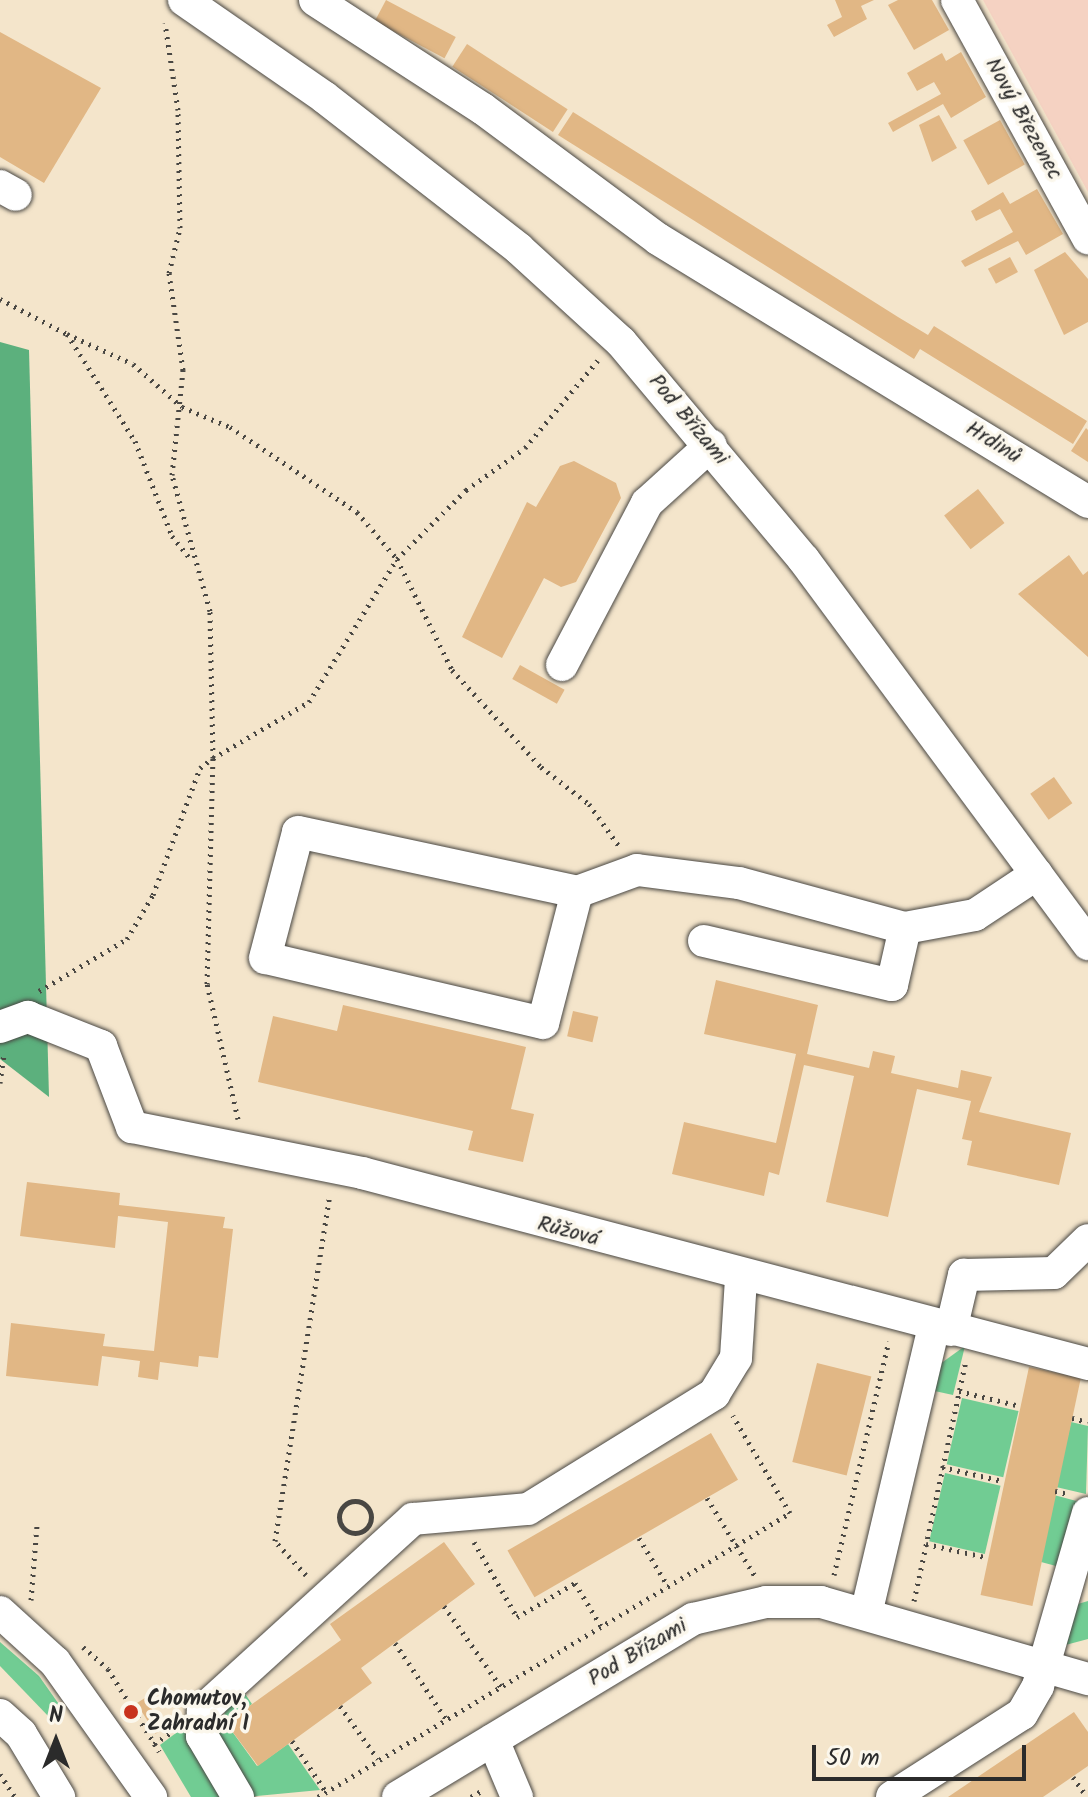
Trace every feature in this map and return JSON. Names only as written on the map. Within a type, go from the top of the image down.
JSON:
[{"type":"street","name":"Hrdinů","points":[[315,0],[483,109],[658,239],[1088,502]]},
{"type":"street","name":"Nový Březenec","points":[[957,0],[1088,238]]},
{"type":"street","name":"Pod Břízami","points":[[174,8],[336,106],[519,249],[621,342],[711,445],[1088,944]]},
{"type":"street","points":[[562,665],[647,503],[711,445]]},
{"type":"street","points":[[577,892],[543,1023],[265,958],[298,832],[577,892],[637,870],[739,883],[905,928],[975,915],[1037,874]]},
{"type":"street","points":[[704,941],[892,985],[905,928]]},
{"type":"street","name":"Růžová","points":[[0,1027],[28,1017],[101,1046],[132,1127],[335,1168],[741,1278],[1088,1364]]},
{"type":"street","points":[[866,1614],[952,1330],[964,1275],[1054,1273],[1088,1240]]},
{"type":"street","points":[[238,1797],[202,1736],[203,1710],[323,1594],[413,1519],[528,1509],[718,1390],[736,1358],[741,1278]]},
{"type":"street","points":[[892,1797],[1022,1714],[1080,1580],[1088,1513]]},
{"type":"street","name":"Pod Břízami","points":[[398,1797],[693,1619],[766,1602],[821,1602],[1088,1679]]},
{"type":"street","points":[[0,1612],[55,1662],[151,1797]]},
{"type":"street","points":[[0,1715],[21,1734],[59,1797]]},
{"type":"street","points":[[493,1740],[517,1797]]},
{"type":"path","points":[[174,8],[180,228],[169,273],[182,407],[172,475],[191,559],[210,611],[213,758],[207,984],[245,1148]]},
{"type":"path","points":[[0,299],[133,364],[182,407],[230,427],[357,512],[397,559],[452,670],[541,767],[589,804],[637,870]]},
{"type":"path","points":[[67,334],[135,441],[172,536],[191,559]]},
{"type":"path","points":[[34,993],[127,939],[153,895],[200,768],[309,702],[397,559],[466,490],[525,448],[582,373],[621,342]]},
{"type":"path","points":[[323,1594],[275,1541],[335,1168]]},
{"type":"path","points":[[826,1579],[839,1569],[895,1316]]},
{"type":"path","points":[[912,1611],[959,1391],[952,1330]]},
{"type":"path","points":[[318,1797],[790,1513],[718,1390]]},
{"type":"path","points":[[959,1391],[1020,1406]]},
{"type":"path","points":[[1072,1418],[1088,1422]]},
{"type":"path","points":[[942,1467],[1002,1481]]},
{"type":"path","points":[[707,1498],[761,1586]]},
{"type":"path","points":[[355,1501],[371,1515],[356,1533],[339,1518],[355,1501]]},
{"type":"path","points":[[458,1513],[517,1617],[573,1581],[601,1626]]},
{"type":"path","points":[[31,1601],[37,1525]]},
{"type":"path","points":[[639,1538],[668,1586]]},
{"type":"path","points":[[926,1544],[985,1557]]},
{"type":"path","points":[[444,1606],[501,1687]]},
{"type":"path","points":[[395,1643],[446,1719]]},
{"type":"path","points":[[108,1669],[162,1757]]},
{"type":"path","points":[[340,1706],[378,1759]]},
{"type":"path","points":[[292,1741],[326,1792]]},
{"type":"path","points":[[1,1777],[15,1797]]},
{"type":"path","points":[[1073,1777],[1087,1797]]},
{"type":"shaded area","points":[[983,0],[1088,0],[1088,192]]},
{"type":"green space","points":[[0,342],[29,350],[49,1097],[0,1059]]},
{"type":"green space","points":[[965,1346],[953,1395],[930,1390],[940,1364]]},
{"type":"green space","points":[[962,1398],[1019,1411],[1003,1477],[947,1464]]},
{"type":"green space","points":[[1071,1422],[1088,1426],[1086,1494],[1056,1487]]},
{"type":"green space","points":[[945,1473],[1001,1486],[985,1554],[929,1541]]},
{"type":"green space","points":[[1054,1495],[1083,1503],[1065,1568],[1036,1561]]},
{"type":"green space","points":[[1088,1601],[1088,1639],[1058,1647],[1071,1606]]},
{"type":"green space","points":[[0,1642],[39,1676],[63,1710],[50,1718],[0,1666]]},
{"type":"green space","points":[[239,1685],[252,1704],[226,1723],[257,1766],[288,1744],[320,1790],[246,1797],[216,1730]]},
{"type":"green space","points":[[184,1727],[228,1797],[191,1797],[160,1745]]},
{"type":"building","points":[[386,0],[456,37],[444,58],[375,21]]},
{"type":"building","points":[[835,0],[874,0],[861,6],[867,19],[834,37],[827,25],[842,17]]},
{"type":"building","points":[[898,0],[932,0],[949,30],[914,50],[888,5]]},
{"type":"building","points":[[0,32],[101,88],[44,183],[0,157]]},
{"type":"building","points":[[467,44],[568,109],[553,132],[452,67]]},
{"type":"building","points":[[961,52],[986,97],[951,118],[943,104],[893,132],[888,123],[941,94],[934,82],[917,91],[907,73],[942,53],[946,61]]},
{"type":"building","points":[[573,112],[898,317],[928,335],[934,326],[1087,421],[1073,444],[920,349],[914,359],[558,135]]},
{"type":"building","points":[[939,115],[957,148],[932,162],[919,125]]},
{"type":"building","points":[[1000,120],[1025,165],[988,185],[963,140]]},
{"type":"building","points":[[1037,189],[1063,234],[1026,255],[1018,241],[965,267],[961,261],[1013,232],[1000,209],[976,221],[971,211],[1003,192],[1010,204]]},
{"type":"building","points":[[1065,252],[1088,279],[1088,322],[1064,335],[1034,270]]},
{"type":"building","points":[[1010,257],[1018,272],[996,284],[988,269]]},
{"type":"building","points":[[1086,428],[1088,430],[1088,462],[1071,451]]},
{"type":"building","points":[[574,461],[616,483],[621,498],[576,582],[561,587],[544,578],[502,658],[462,637],[527,502],[536,507],[560,466]]},
{"type":"building","points":[[978,489],[1004,523],[971,549],[944,515]]},
{"type":"building","points":[[1069,555],[1083,575],[1088,571],[1088,657],[1018,594]]},
{"type":"building","points":[[520,665],[565,690],[557,704],[512,679]]},
{"type":"building","points":[[1054,777],[1072,803],[1049,820],[1030,794]]},
{"type":"building","points":[[716,980],[818,1005],[807,1054],[869,1068],[873,1051],[895,1056],[891,1073],[958,1088],[961,1070],[992,1077],[979,1112],[1071,1133],[1059,1185],[967,1165],[972,1141],[962,1139],[971,1101],[917,1089],[888,1217],[826,1202],[854,1076],[804,1065],[779,1175],[769,1172],[764,1196],[672,1174],[684,1122],[776,1143],[796,1054],[704,1034]]},
{"type":"building","points":[[343,1005],[526,1047],[511,1109],[534,1114],[523,1162],[468,1150],[473,1131],[258,1082],[273,1016],[337,1031]]},
{"type":"building","points":[[573,1011],[598,1017],[592,1042],[567,1036]]},
{"type":"building","points":[[27,1182],[120,1193],[119,1205],[225,1217],[223,1228],[233,1229],[218,1358],[199,1356],[198,1367],[160,1362],[158,1380],[138,1377],[140,1361],[102,1356],[98,1386],[6,1376],[11,1323],[105,1334],[103,1346],[154,1351],[168,1222],[118,1216],[115,1248],[20,1236]]},
{"type":"building","points":[[817,1363],[871,1377],[847,1476],[792,1462]]},
{"type":"building","points":[[1029,1367],[1081,1378],[1032,1606],[981,1595]]},
{"type":"building","points":[[711,1433],[738,1480],[534,1597],[507,1550]]},
{"type":"building","points":[[444,1542],[475,1584],[361,1668],[372,1683],[258,1766],[226,1723],[341,1640],[330,1624]]},
{"type":"building","points":[[145,1698],[164,1729],[156,1734],[137,1703]]},
{"type":"building","points":[[1074,1712],[1088,1732],[1088,1766],[1043,1797],[948,1797]]},
{"type":"place","name":"Chomutov, Zahradní I","points":[[131,1712]]}]
